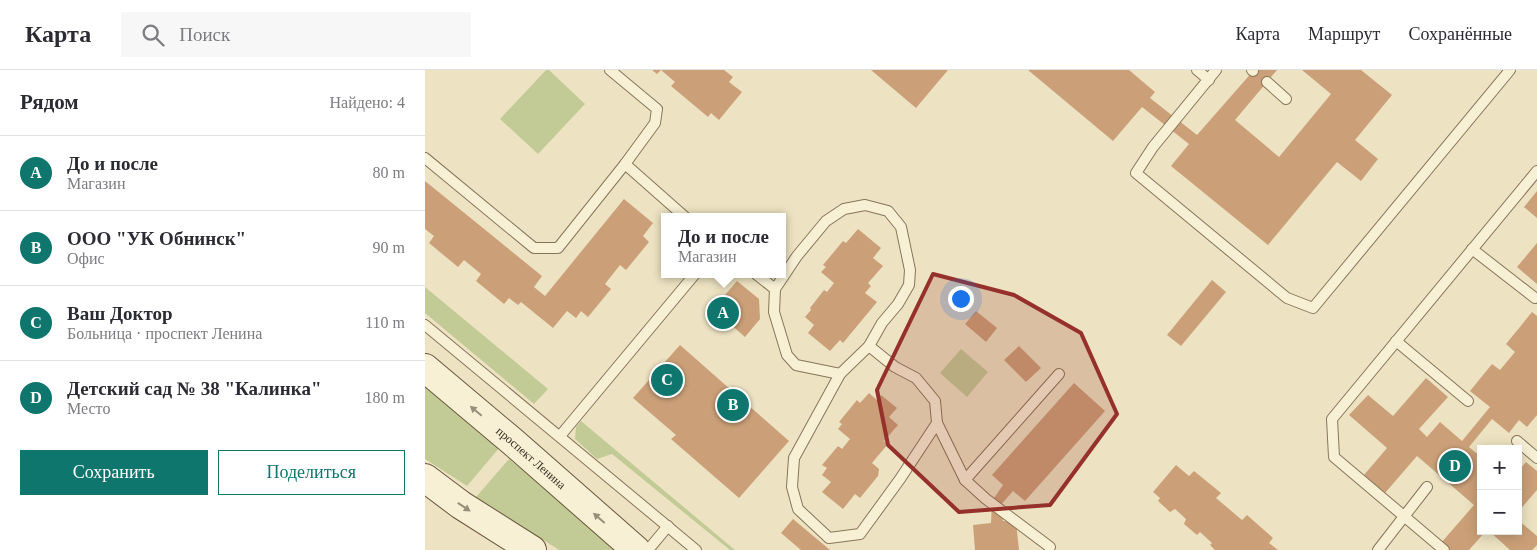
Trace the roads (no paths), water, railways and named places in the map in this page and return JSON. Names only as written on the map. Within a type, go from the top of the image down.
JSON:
[{"type":"main road","name":"проспект Ленина","points":[[425,368],[636,550]]},
{"type":"main road","points":[[425,478],[518,547]]},
{"type":"lane","points":[[425,158],[534,248],[558,248],[655,123],[657,109],[609,70]]},
{"type":"lane","points":[[1197,70],[1209,80]]},
{"type":"lane","points":[[1216,70],[1153,147],[1136,174],[1287,298],[1313,308],[1509,70]]},
{"type":"lane","points":[[1267,82],[1286,99]]},
{"type":"lane","points":[[625,164],[680,213]]},
{"type":"lane","points":[[1444,550],[1334,457],[1332,418],[1537,171]]},
{"type":"lane","points":[[786,272],[827,220],[844,209],[865,205],[888,211],[901,228],[910,270],[909,285],[898,304],[882,323],[869,346],[840,374],[794,458],[792,487],[798,509],[829,538],[860,534],[937,423]]},
{"type":"lane","points":[[1472,249],[1535,298]]},
{"type":"lane","points":[[560,436],[692,278]]},
{"type":"lane","points":[[761,278],[775,288]]},
{"type":"lane","points":[[782,278],[775,288],[774,312],[787,355],[796,366],[840,374]]},
{"type":"lane","points":[[425,325],[696,550]]},
{"type":"lane","points":[[1396,341],[1468,401]]},
{"type":"lane","points":[[869,346],[895,367],[916,378],[935,401],[937,423],[965,480],[986,499],[1051,547]]},
{"type":"lane","points":[[965,480],[1059,374]]},
{"type":"lane","points":[[1517,441],[1537,458]]},
{"type":"lane","points":[[1378,550],[1427,488]]},
{"type":"lane","points":[[648,550],[668,526]]},
{"type":"place","name":"До и после","points":[[723,313]]},
{"type":"place","name":"Ваш Доктор","points":[[667,380]]},
{"type":"place","name":"ООО \"УК Обнинск\"","points":[[733,405]]},
{"type":"place","name":"Детский сад № 38 \"Калинка\"","points":[[1455,466]]}]
